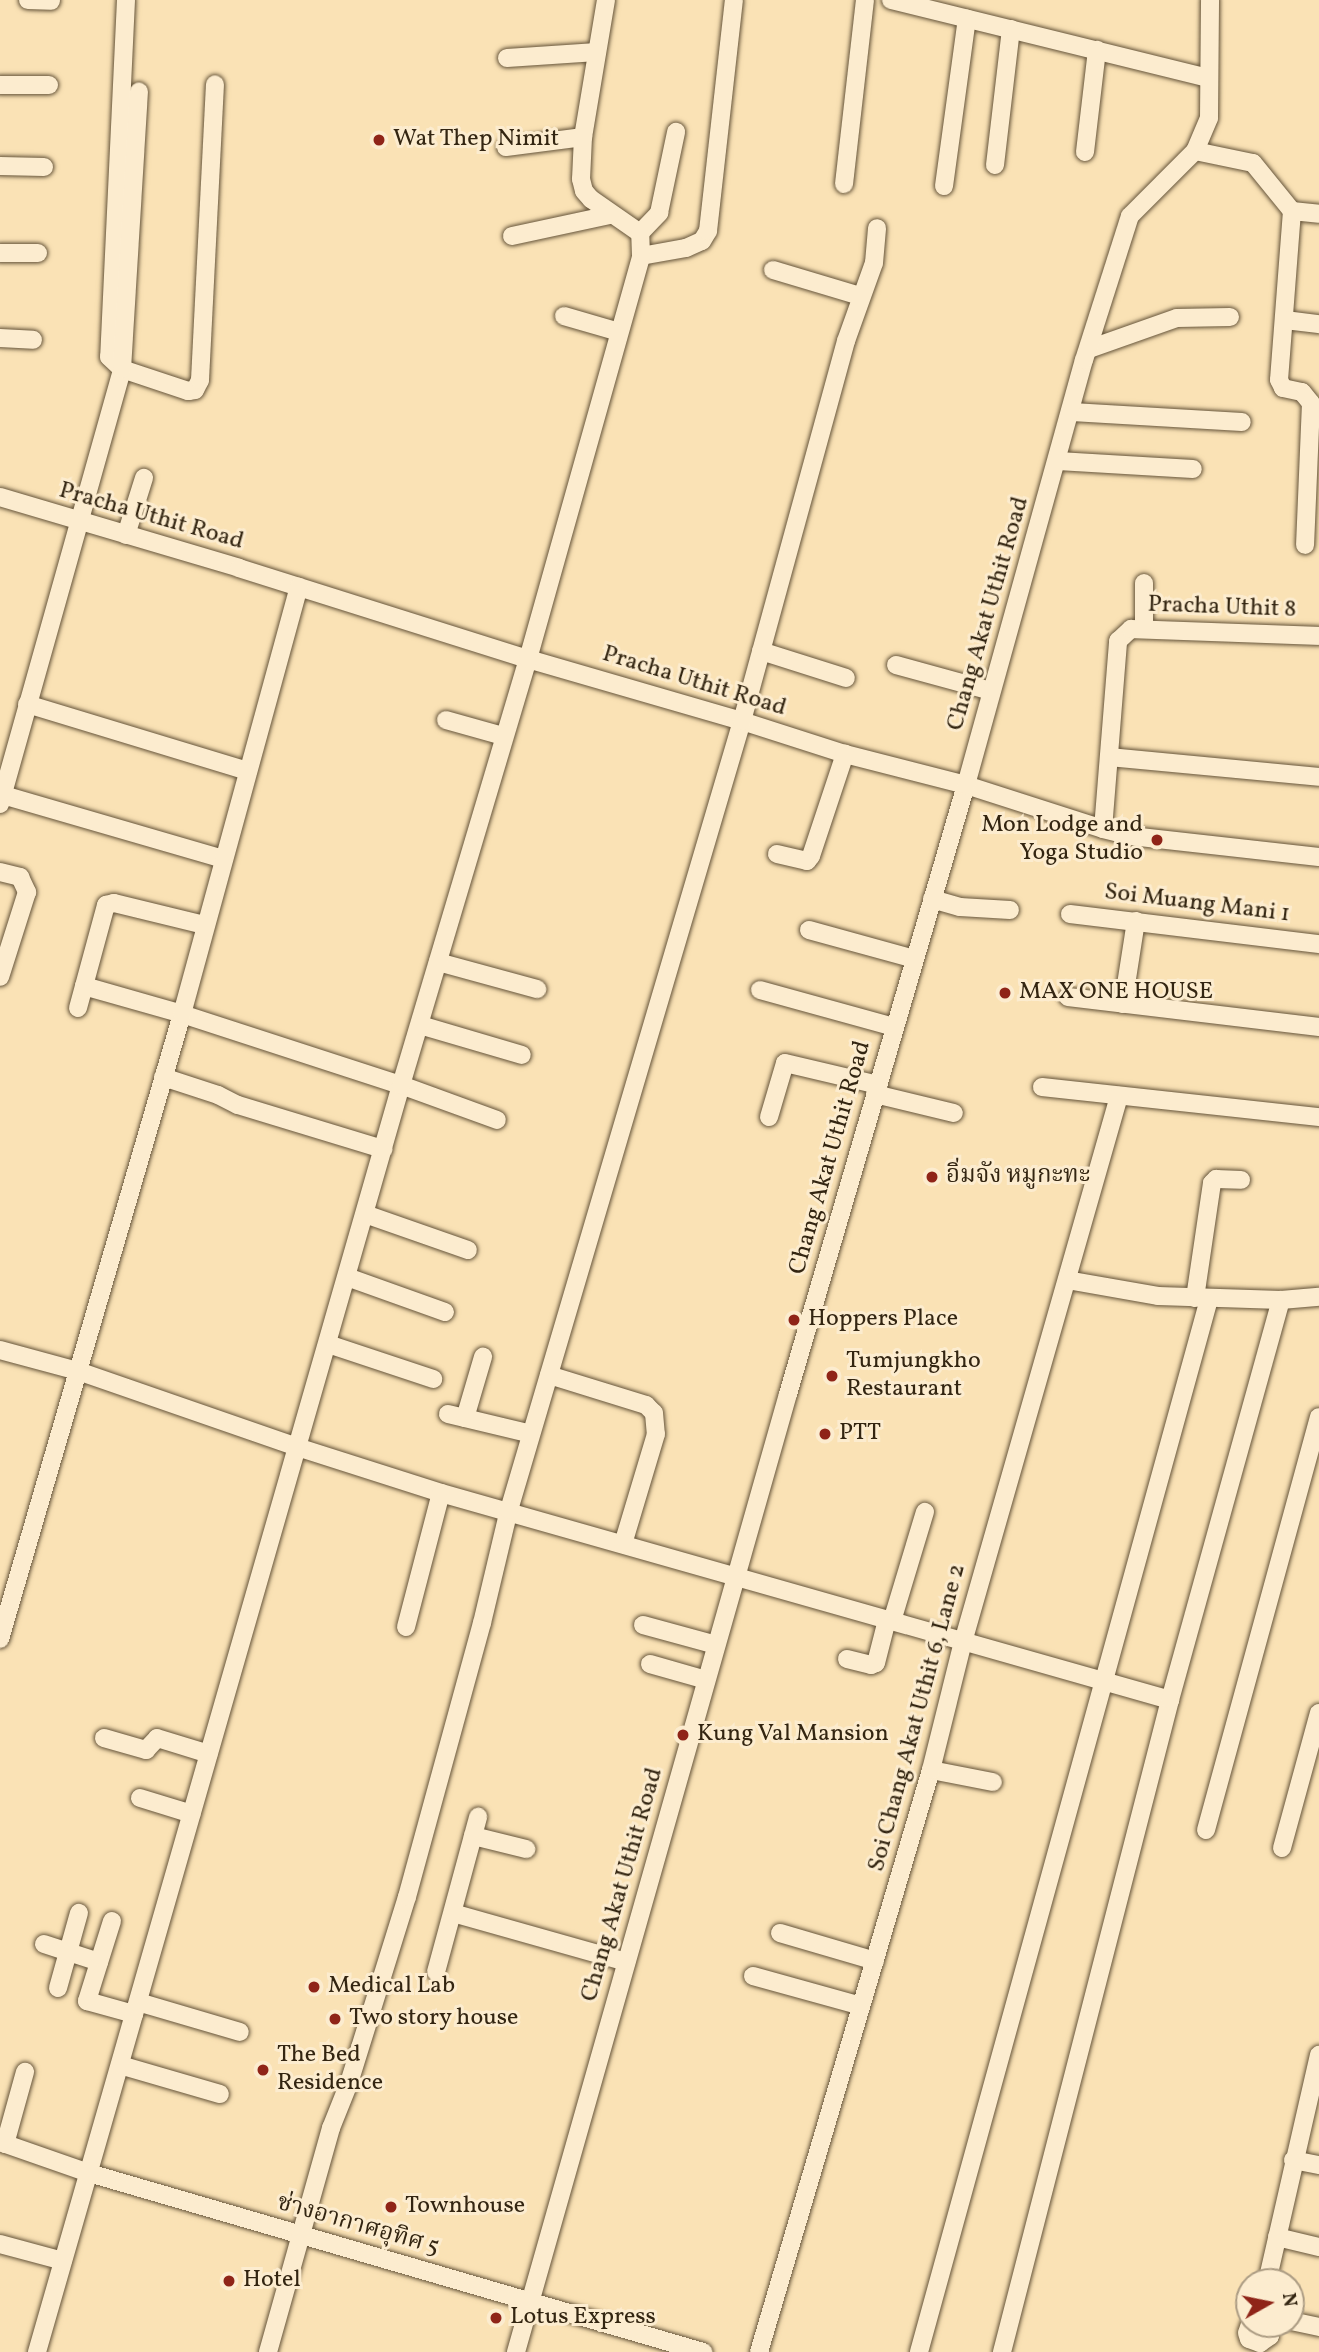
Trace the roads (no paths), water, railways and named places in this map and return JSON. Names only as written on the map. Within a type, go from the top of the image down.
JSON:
[{"type":"street","points":[[28,0],[51,1]]},
{"type":"street","points":[[125,0],[109,357],[122,369],[188,391],[199,387],[215,84]]},
{"type":"street","points":[[606,0],[583,137],[581,179],[584,191],[610,215],[640,233]]},
{"type":"street","points":[[641,256],[687,248],[702,241],[708,231],[734,0]]},
{"type":"street","points":[[844,184],[865,0]]},
{"type":"street","points":[[891,0],[1208,78]]},
{"type":"street","name":"Chang Akat Uthit Road","points":[[516,2352],[716,1645],[894,1027],[967,785],[991,691],[1089,349],[1130,216],[1195,151],[1209,118],[1210,0]]},
{"type":"street","points":[[944,187],[967,19]]},
{"type":"street","points":[[995,165],[1011,29]]},
{"type":"street","points":[[1085,152],[1097,50]]},
{"type":"street","points":[[507,58],[597,52]]},
{"type":"street","points":[[0,85],[49,85]]},
{"type":"street","points":[[139,92],[122,369],[1,799],[223,859]]},
{"type":"street","points":[[37,2352],[401,1085],[528,659],[641,256],[640,233],[659,213],[676,132]]},
{"type":"street","points":[[506,147],[583,137]]},
{"type":"street","points":[[1195,151],[1253,163],[1292,211],[1280,384],[1302,392],[1311,402],[1305,545]]},
{"type":"street","points":[[0,166],[44,167]]},
{"type":"street","points":[[1292,211],[1319,214]]},
{"type":"street","points":[[512,236],[610,215]]},
{"type":"street","points":[[268,2352],[331,2128],[349,2083],[407,1897],[482,1623],[509,1510],[743,721],[860,296],[874,263],[877,228]]},
{"type":"street","points":[[0,253],[37,253]]},
{"type":"street","points":[[773,270],[860,296]]},
{"type":"street","points":[[564,316],[619,332]]},
{"type":"street","points":[[1089,349],[1177,318],[1230,317]]},
{"type":"street","points":[[1284,320],[1319,324]]},
{"type":"street","points":[[0,338],[33,340]]},
{"type":"street","points":[[1072,412],[1242,422]]},
{"type":"street","points":[[1058,461],[1193,469]]},
{"type":"street","points":[[126,535],[144,478]]},
{"type":"street","name":"Pracha Uthit Road","points":[[0,498],[845,754],[967,785],[1103,829],[1131,836],[1319,858]]},
{"type":"street","points":[[1144,583],[1144,628]]},
{"type":"street","points":[[0,1639],[182,1014],[204,925],[299,587]]},
{"type":"street","name":"Pracha Uthit 8","points":[[1109,757],[1118,642],[1130,629],[1319,636]]},
{"type":"street","points":[[761,651],[846,678]]},
{"type":"street","points":[[896,665],[991,691]]},
{"type":"street","points":[[27,704],[248,771]]},
{"type":"street","points":[[446,720],[503,736]]},
{"type":"street","points":[[777,855],[807,860],[810,856],[845,754]]},
{"type":"street","points":[[1103,829],[1109,757],[1319,777]]},
{"type":"street","points":[[0,872],[20,877],[27,892],[0,977]]},
{"type":"street","points":[[932,899],[960,907],[1010,910]]},
{"type":"street","points":[[78,1008],[106,905],[114,903],[204,925]]},
{"type":"street","name":"Soi Muang Mani 1","points":[[1070,914],[1319,944]]},
{"type":"street","points":[[1123,1004],[1136,921]]},
{"type":"street","points":[[809,930],[914,959]]},
{"type":"street","points":[[438,962],[537,989]]},
{"type":"street","points":[[84,986],[182,1014],[401,1085],[497,1120]]},
{"type":"street","points":[[760,990],[894,1027]]},
{"type":"street","points":[[1068,997],[1319,1027]]},
{"type":"street","points":[[420,1025],[522,1055]]},
{"type":"street","points":[[769,1117],[785,1063],[954,1113]]},
{"type":"street","points":[[163,1077],[218,1095],[238,1105],[383,1149]]},
{"type":"street","points":[[1042,1087],[1319,1117]]},
{"type":"street","name":"Soi Chang Akat Uthit 6, Lane 2","points":[[759,2352],[931,1770],[963,1642],[1119,1096]]},
{"type":"street","points":[[919,2352],[1104,1681],[1202,1299],[1212,1183],[1216,1180],[1241,1180]]},
{"type":"street","points":[[365,1214],[468,1250]]},
{"type":"street","points":[[347,1277],[445,1312]]},
{"type":"street","points":[[1068,1280],[1158,1296],[1202,1299],[1281,1300],[1319,1297]]},
{"type":"street","points":[[1002,2352],[1170,1700],[1281,1300]]},
{"type":"street","points":[[328,1344],[433,1380]]},
{"type":"street","points":[[0,1350],[78,1371],[297,1447],[441,1493],[509,1510],[1170,1700]]},
{"type":"street","points":[[483,1357],[457,1416],[531,1434]]},
{"type":"street","points":[[549,1375],[646,1405],[654,1413],[656,1433],[623,1544]]},
{"type":"street","points":[[1206,1830],[1314,1460],[1319,1417]]},
{"type":"street","points":[[406,1627],[441,1493]]},
{"type":"street","points":[[846,1659],[871,1665],[876,1663],[925,1513]]},
{"type":"street","points":[[643,1625],[716,1645]]},
{"type":"street","points":[[650,1664],[706,1680]]},
{"type":"street","points":[[1282,1848],[1319,1713]]},
{"type":"street","points":[[104,1738],[146,1750],[157,1738],[209,1754]]},
{"type":"street","points":[[931,1770],[993,1782]]},
{"type":"street","points":[[141,1798],[192,1814]]},
{"type":"street","points":[[436,1972],[478,1817]]},
{"type":"street","points":[[473,1836],[526,1849]]},
{"type":"street","points":[[58,1988],[79,1913]]},
{"type":"street","points":[[453,1913],[626,1962]]},
{"type":"street","points":[[112,1921],[87,2001],[136,2008],[240,2032]]},
{"type":"street","points":[[780,1933],[875,1961]]},
{"type":"street","points":[[44,1944],[99,1962]]},
{"type":"street","points":[[753,1976],[861,2006]]},
{"type":"street","points":[[1270,2268],[1293,2160],[1316,2080],[1319,2055]]},
{"type":"street","points":[[120,2065],[220,2094]]},
{"type":"street","points":[[3,2143],[25,2072]]},
{"type":"street","name":"ช่างอากาศอุทิศ 5","points":[[3,2143],[89,2172],[703,2352]]},
{"type":"street","points":[[1293,2160],[1319,2165]]},
{"type":"street","points":[[1277,2237],[1319,2247]]},
{"type":"street","points":[[0,2244],[63,2261]]},
{"type":"street","points":[[1253,2347],[1268,2338]]},
{"type":"place","name":"Wat Thep Nimit","points":[[379,140]]},
{"type":"place","name":"Mon Lodge and Yoga Studio","points":[[1157,840]]},
{"type":"place","name":"MAX ONE HOUSE","points":[[1005,993]]},
{"type":"place","name":"อิ่มจัง หมูกะทะ","points":[[932,1177]]},
{"type":"place","name":"Hoppers Place","points":[[794,1320]]},
{"type":"place","name":"Tumjungkho Restaurant","points":[[832,1376]]},
{"type":"place","name":"PTT","points":[[825,1434]]},
{"type":"place","name":"Kung Val Mansion","points":[[683,1735]]},
{"type":"place","name":"Medical Lab","points":[[314,1987]]},
{"type":"place","name":"Two story house","points":[[335,2019]]},
{"type":"place","name":"The Bed Residence","points":[[263,2070]]},
{"type":"place","name":"Townhouse","points":[[391,2207]]},
{"type":"place","name":"Hotel","points":[[229,2281]]},
{"type":"place","name":"Lotus Express","points":[[496,2318]]}]
